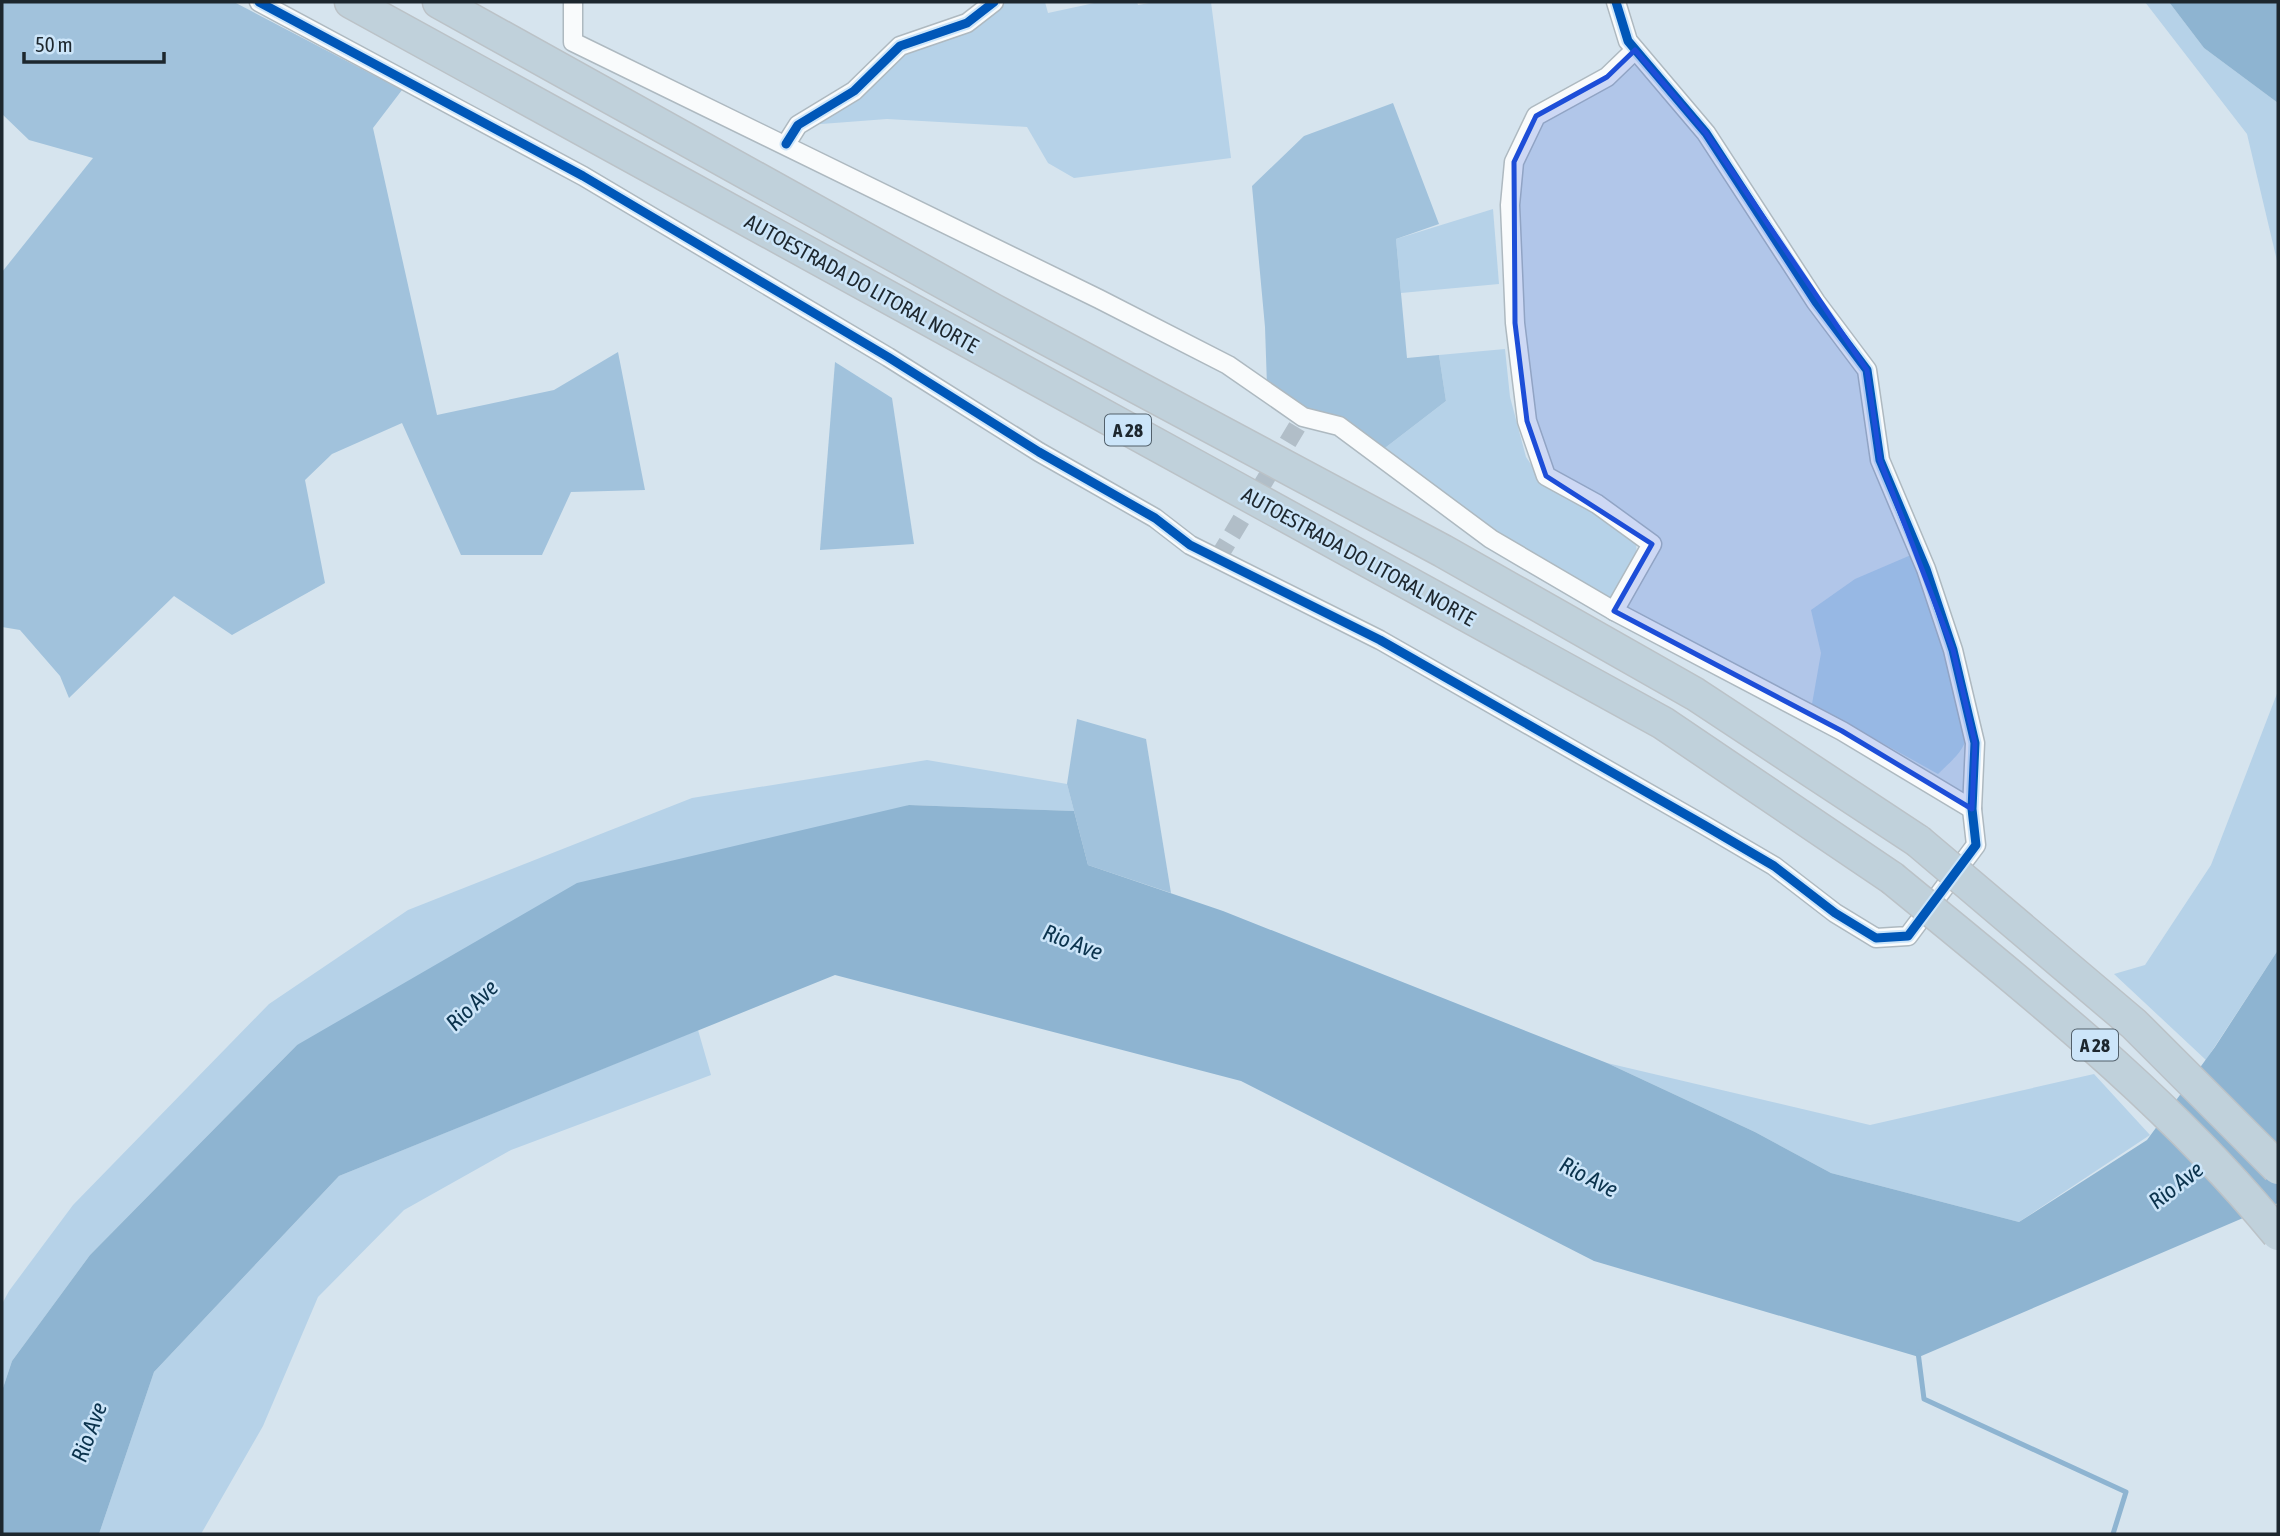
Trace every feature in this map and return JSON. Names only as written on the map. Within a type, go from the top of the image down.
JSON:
[{"type":"highway","name":"AUTOESTRADA DO LITORAL NORTE","points":[[351,2],[1663,723],[1892,878],[2098,1047],[2253,1203],[2278,1234]]},
{"type":"highway","name":"AUTOESTRADA DO LITORAL NORTE","points":[[439,2],[993,310],[1443,551],[1695,694],[1918,841],[2134,1024],[2278,1168]]},
{"type":"street","points":[[259,2],[583,176],[888,357],[1039,452],[1156,518],[1190,545],[1380,640],[1692,818],[1774,866],[1835,913],[1876,937],[1908,936],[1976,845],[1972,809],[1975,743],[1953,650],[1926,569],[1880,460],[1867,370],[1816,302],[1706,133],[1628,41],[1616,2]]},
{"type":"street","points":[[573,2],[573,41],[745,128],[786,144],[817,162],[1228,365],[1303,416],[1339,426],[1452,513],[1614,611],[1842,731],[1972,809]]},
{"type":"street","points":[[786,144],[798,125],[854,91],[900,46],[967,23],[994,2]]},
{"type":"street","points":[[1614,611],[1652,544],[1597,504],[1546,476],[1527,421],[1515,323],[1510,205],[1514,162],[1536,116],[1607,77],[1635,50]]},
{"type":"highlighted area","points":[[1635,50],[1706,133],[1867,370],[1880,460],[1953,650],[1975,743],[1972,809],[1842,731],[1614,611],[1652,544],[1546,476],[1527,421],[1515,323],[1514,162],[1536,116],[1607,77]]},
{"type":"shaded area","points":[[2,2],[234,2],[402,90],[373,128],[437,415],[554,390],[618,352],[645,490],[571,492],[542,555],[461,555],[402,423],[332,454],[305,480],[325,583],[232,635],[174,596],[69,698],[60,676],[20,630],[2,627],[2,272],[93,158],[29,140],[2,114]]},
{"type":"shaded area","points":[[1006,2],[1045,2],[1048,13],[1099,2],[1137,2],[1138,5],[1155,2],[1211,2],[1231,158],[1074,178],[1048,163],[1027,127],[887,119],[808,125],[900,56],[926,42],[986,19]]},
{"type":"shaded area","points":[[2145,2],[2169,2],[2204,48],[2278,103],[2278,265],[2247,134]]},
{"type":"shaded area","points":[[1393,103],[1439,224],[1396,239],[1407,358],[1439,355],[1446,401],[1381,451],[1347,420],[1309,413],[1267,386],[1265,327],[1252,186],[1304,136]]},
{"type":"shaded area","points":[[1493,209],[1499,284],[1401,293],[1396,239]]},
{"type":"shaded area","points":[[1505,349],[1510,397],[1526,457],[1543,482],[1596,510],[1636,540],[1637,560],[1616,596],[1604,600],[1503,541],[1381,451],[1446,401],[1439,355]]},
{"type":"shaded area","points":[[835,362],[892,398],[914,544],[820,550]]},
{"type":"shaded area","points":[[1911,555],[1953,677],[1965,725],[1964,745],[1938,774],[1812,704],[1821,653],[1811,610],[1855,579]]},
{"type":"shaded area","points":[[2278,691],[2278,950],[2206,1060],[2114,974],[2145,965],[2211,865]]},
{"type":"shaded area","points":[[1077,719],[1146,739],[1171,893],[1088,865],[1067,784]]},
{"type":"shaded area","points":[[927,760],[1067,784],[1074,811],[909,805],[297,1045],[90,1255],[12,1361],[2,1391],[2,1304],[9,1291],[73,1205],[269,1004],[408,910],[692,798]]},
{"type":"shaded area","points":[[698,1030],[711,1075],[511,1150],[404,1210],[318,1297],[263,1426],[201,1534],[99,1534],[154,1372],[339,1176]]},
{"type":"shaded area","points":[[1607,1063],[1870,1125],[2094,1074],[2150,1135],[2019,1222],[1831,1173],[1755,1132]]},
{"type":"water","points":[[2169,2],[2278,2],[2278,103],[2204,48]]},
{"type":"water","name":"Rio Ave","points":[[909,805],[1074,811],[1088,865],[1223,911],[1607,1063],[1755,1132],[1831,1173],[2019,1222],[2147,1140],[2215,1047],[2278,950],[2278,1203],[1919,1357],[1594,1261],[1241,1081],[835,975],[339,1176],[154,1372],[99,1534],[2,1534],[2,1391],[12,1361],[90,1255],[297,1045],[577,883]]},
{"type":"waterway","points":[[1918,1352],[1924,1399],[2126,1492],[2113,1534]]},
{"type":"tunnel","points":[[1218,558],[1303,417]]},
{"type":"cycle path","points":[[259,2],[583,176],[888,357],[1039,452],[1155,518],[1190,545],[1380,640],[1774,866],[1835,913],[1876,938],[1908,936],[1976,845],[1972,809],[1975,743],[1953,650],[1926,569],[1880,460],[1867,370],[1816,302],[1706,133],[1628,41],[1616,2]]},
{"type":"cycle path","points":[[786,144],[798,125],[854,91],[900,46],[967,23],[994,2]]}]
